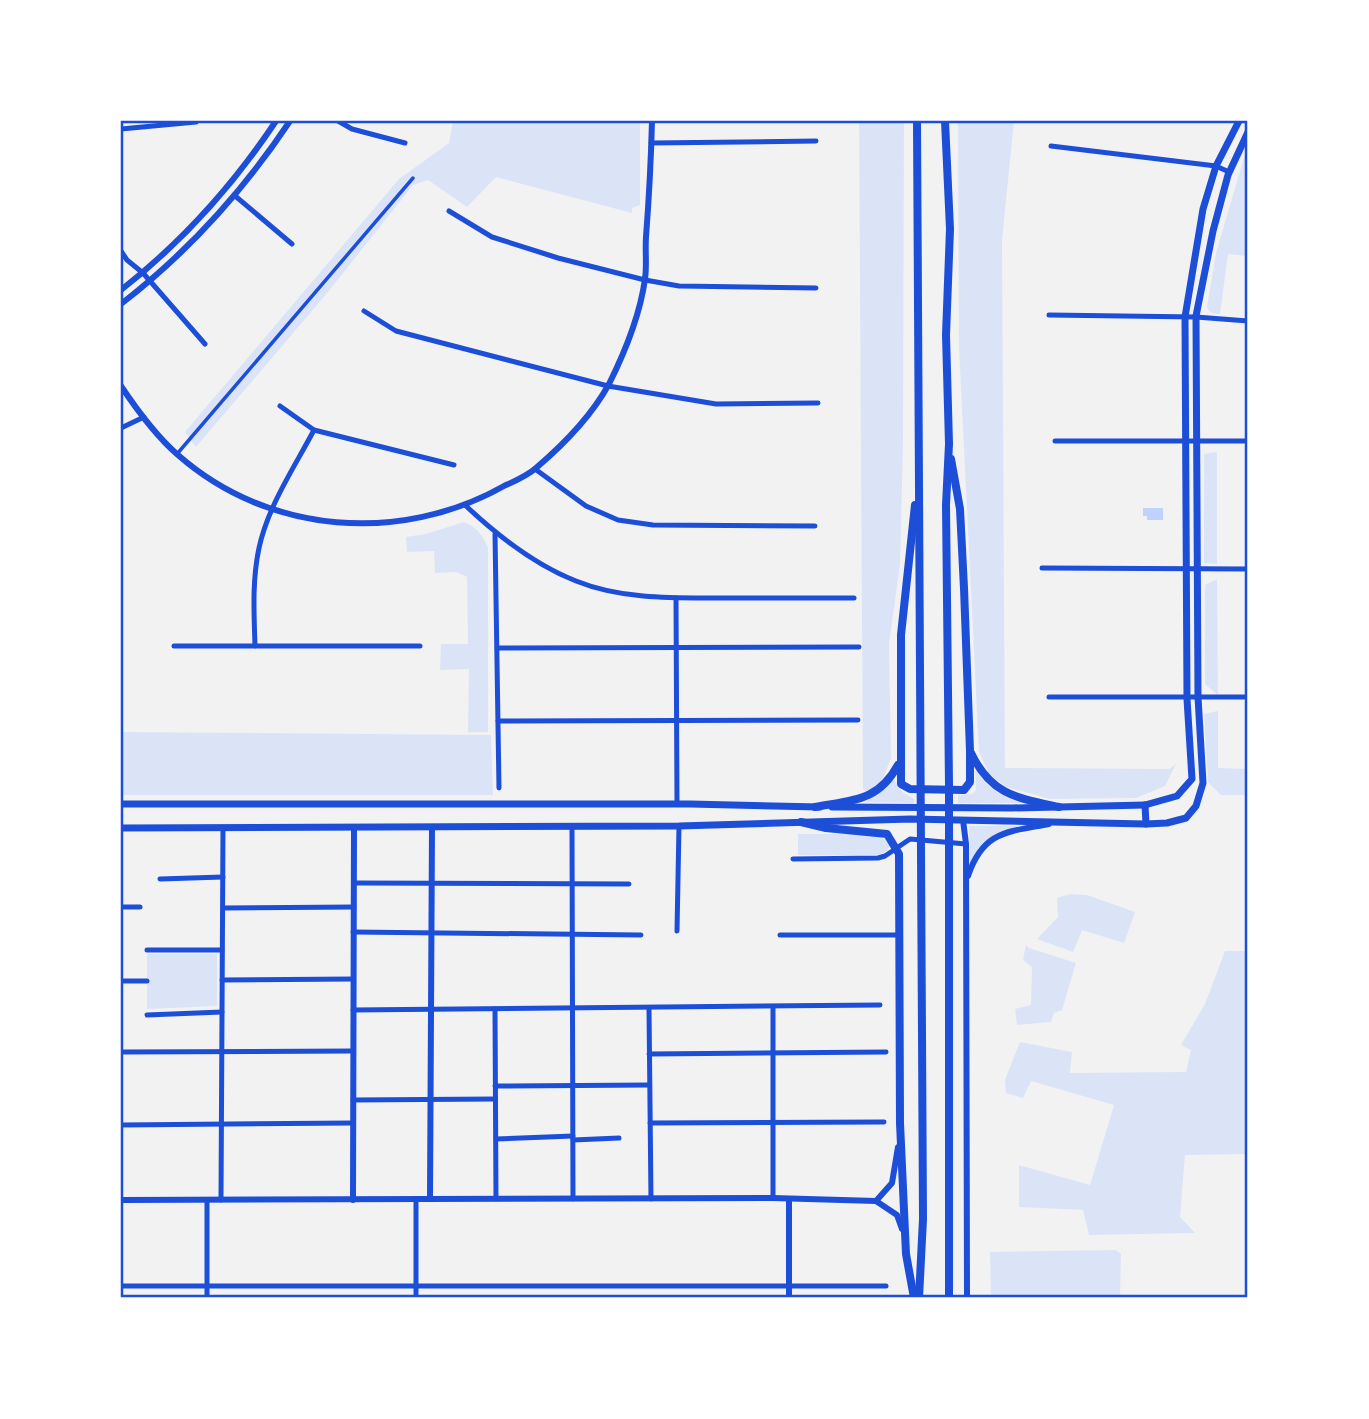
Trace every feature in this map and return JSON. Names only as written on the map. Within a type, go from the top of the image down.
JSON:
[{"type":"highway","points":[[917,121],[923,1219],[919,1298]]},
{"type":"highway","points":[[945,121],[950,229],[946,335],[949,444],[946,505],[949,1298]]},
{"type":"highway","points":[[919,481],[909,546],[901,635],[901,784],[904,788],[964,790],[970,782],[970,751],[960,509],[949,444]]},
{"type":"highway","points":[[970,751],[983,774],[1006,793],[1059,807]]},
{"type":"highway","points":[[815,807],[868,797],[884,785],[900,762]]},
{"type":"highway","points":[[801,822],[826,828],[887,834],[897,847],[901,861],[900,1123],[906,1254],[914,1298]]},
{"type":"main road","points":[[121,804],[1059,807],[1145,805],[1177,796],[1192,779],[1187,699],[1185,317],[1203,209],[1216,166],[1239,121]]},
{"type":"main road","points":[[121,828],[679,826],[963,820],[1146,824],[1167,823],[1186,818],[1196,806],[1203,783],[1198,697],[1196,317],[1213,231],[1229,172],[1248,132]]},
{"type":"main road","points":[[1145,805],[1146,824]]},
{"type":"street","points":[[121,290],[184,234],[226,188],[276,121]]},
{"type":"street","points":[[121,304],[192,242],[234,195],[290,121]]},
{"type":"street","points":[[338,121],[352,129],[405,142]]},
{"type":"street","points":[[121,386],[177,454],[236,494],[272,509],[303,518],[354,524],[385,524],[424,518],[466,506],[535,469],[578,426],[608,386],[632,331],[645,280],[652,121]]},
{"type":"street","points":[[121,129],[195,122]]},
{"type":"street","points":[[652,144],[816,141]]},
{"type":"street","points":[[1051,146],[1216,166],[1229,172]]},
{"type":"street","points":[[1238,150],[1248,152]]},
{"type":"street","points":[[177,454],[412,178]]},
{"type":"street","points":[[234,195],[292,244]]},
{"type":"street","points":[[449,211],[492,237],[558,258],[645,280],[679,286],[816,288]]},
{"type":"street","points":[[121,251],[205,344]]},
{"type":"street","points":[[364,311],[397,331],[608,386],[716,404],[818,403]]},
{"type":"street","points":[[1049,315],[1196,317],[1248,321]]},
{"type":"street","points":[[280,406],[314,430],[454,465]]},
{"type":"street","points":[[121,428],[144,417]]},
{"type":"street","points":[[255,646],[254,586],[260,547],[272,509],[314,430]]},
{"type":"street","points":[[1055,441],[1248,441]]},
{"type":"street","points":[[535,469],[586,506],[618,520],[653,525],[815,526]]},
{"type":"street","points":[[466,506],[495,534],[542,564],[577,581],[621,593],[676,598],[854,598]]},
{"type":"street","points":[[495,534],[499,788]]},
{"type":"street","points":[[1042,568],[1248,569]]},
{"type":"street","points":[[676,598],[677,804]]},
{"type":"street","points":[[174,646],[420,646]]},
{"type":"street","points":[[497,648],[859,647]]},
{"type":"street","points":[[1049,697],[1248,697]]},
{"type":"street","points":[[498,722],[858,720]]},
{"type":"street","points":[[963,820],[966,844],[967,1298]]},
{"type":"street","points":[[966,881],[976,855],[989,841],[1016,830],[1057,823]]},
{"type":"street","points":[[677,931],[679,826]]},
{"type":"street","points":[[353,1200],[354,827]]},
{"type":"street","points":[[430,1199],[432,827]]},
{"type":"street","points":[[572,827],[573,1199]]},
{"type":"street","points":[[221,1200],[223,828]]},
{"type":"street","points":[[793,859],[877,858],[885,856],[910,839],[966,844]]},
{"type":"street","points":[[160,879],[223,877]]},
{"type":"street","points":[[354,883],[629,884]]},
{"type":"street","points":[[121,907],[140,907]]},
{"type":"street","points":[[223,908],[354,907]]},
{"type":"street","points":[[354,932],[641,935]]},
{"type":"street","points":[[780,935],[900,934]]},
{"type":"street","points":[[147,950],[222,950]]},
{"type":"street","points":[[222,980],[353,979]]},
{"type":"street","points":[[121,981],[147,981]]},
{"type":"street","points":[[353,1010],[880,1005]]},
{"type":"street","points":[[773,1007],[774,1198]]},
{"type":"street","points":[[649,1008],[651,1199]]},
{"type":"street","points":[[495,1009],[496,1199]]},
{"type":"street","points":[[147,1015],[222,1012]]},
{"type":"street","points":[[121,1052],[353,1051]]},
{"type":"street","points":[[649,1054],[886,1052]]},
{"type":"street","points":[[495,1086],[649,1085]]},
{"type":"street","points":[[353,1100],[495,1099]]},
{"type":"street","points":[[650,1123],[884,1122]]},
{"type":"street","points":[[121,1125],[353,1123]]},
{"type":"street","points":[[876,1201],[887,1191],[895,1174],[900,1123]]},
{"type":"street","points":[[496,1139],[619,1138]]},
{"type":"street","points":[[121,1200],[774,1198],[876,1201],[892,1210],[900,1221],[906,1254]]},
{"type":"street","points":[[416,1199],[416,1298]]},
{"type":"street","points":[[789,1199],[789,1298]]},
{"type":"street","points":[[207,1200],[207,1298]]},
{"type":"street","points":[[121,1286],[886,1286]]},
{"type":"shaded area","points":[[453,121],[640,121],[640,205],[632,208],[632,213],[496,177],[467,207],[428,180],[413,185],[328,292],[196,447],[185,432],[399,179],[449,143]]},
{"type":"shaded area","points":[[859,121],[904,121],[903,442],[900,564],[889,644],[891,758],[881,784],[868,793],[863,789]]},
{"type":"shaded area","points":[[958,121],[1014,121],[1002,240],[1005,768],[1169,769],[1176,764],[1165,786],[1136,798],[1050,799],[1006,787],[989,774],[979,752],[959,348]]},
{"type":"shaded area","points":[[1245,154],[1248,155],[1248,256],[1228,254],[1220,314],[1215,314],[1207,307],[1216,253]]},
{"type":"shaded area","points":[[1217,452],[1217,564],[1204,563],[1204,454]]},
{"type":"shaded area","points":[[464,522],[479,532],[488,548],[488,732],[468,732],[469,669],[440,670],[441,644],[468,644],[467,577],[456,572],[435,573],[434,551],[407,552],[406,537],[426,534]]},
{"type":"shaded area","points":[[1217,579],[1218,695],[1205,684],[1205,585]]},
{"type":"shaded area","points":[[1218,711],[1218,768],[1248,769],[1248,795],[1221,795],[1208,782],[1204,714]]},
{"type":"shaded area","points":[[121,732],[491,735],[493,795],[121,795]]},
{"type":"shaded area","points":[[975,769],[995,790],[1022,803],[958,803],[958,795],[972,794],[976,790]]},
{"type":"shaded area","points":[[894,779],[902,792],[914,799],[914,803],[858,802],[877,796]]},
{"type":"shaded area","points":[[969,826],[1021,826],[990,837],[970,863]]},
{"type":"shaded area","points":[[798,834],[855,834],[886,839],[891,844],[887,851],[878,855],[798,855]]},
{"type":"shaded area","points":[[1070,894],[1087,895],[1135,912],[1124,943],[1082,930],[1073,952],[1037,939],[1058,917],[1057,898]]},
{"type":"shaded area","points":[[1026,945],[1076,963],[1062,1010],[1054,1013],[1051,1022],[1017,1025],[1015,1009],[1031,1005],[1032,967],[1023,960]]},
{"type":"shaded area","points":[[1225,951],[1248,951],[1248,1154],[1185,1155],[1180,1217],[1195,1233],[1089,1235],[1083,1210],[1019,1207],[1019,1165],[1090,1185],[1114,1105],[1031,1081],[1023,1098],[1006,1093],[1005,1080],[1020,1042],[1072,1052],[1070,1073],[1186,1072],[1191,1050],[1181,1045],[1205,1004]]},
{"type":"shaded area","points":[[147,954],[217,954],[217,1006],[147,1009]]},
{"type":"shaded area","points":[[1116,1250],[1121,1254],[1120,1298],[991,1298],[990,1252]]},
{"type":"water","points":[[1143,508],[1163,508],[1163,520],[1147,520],[1147,516],[1143,516]]}]
